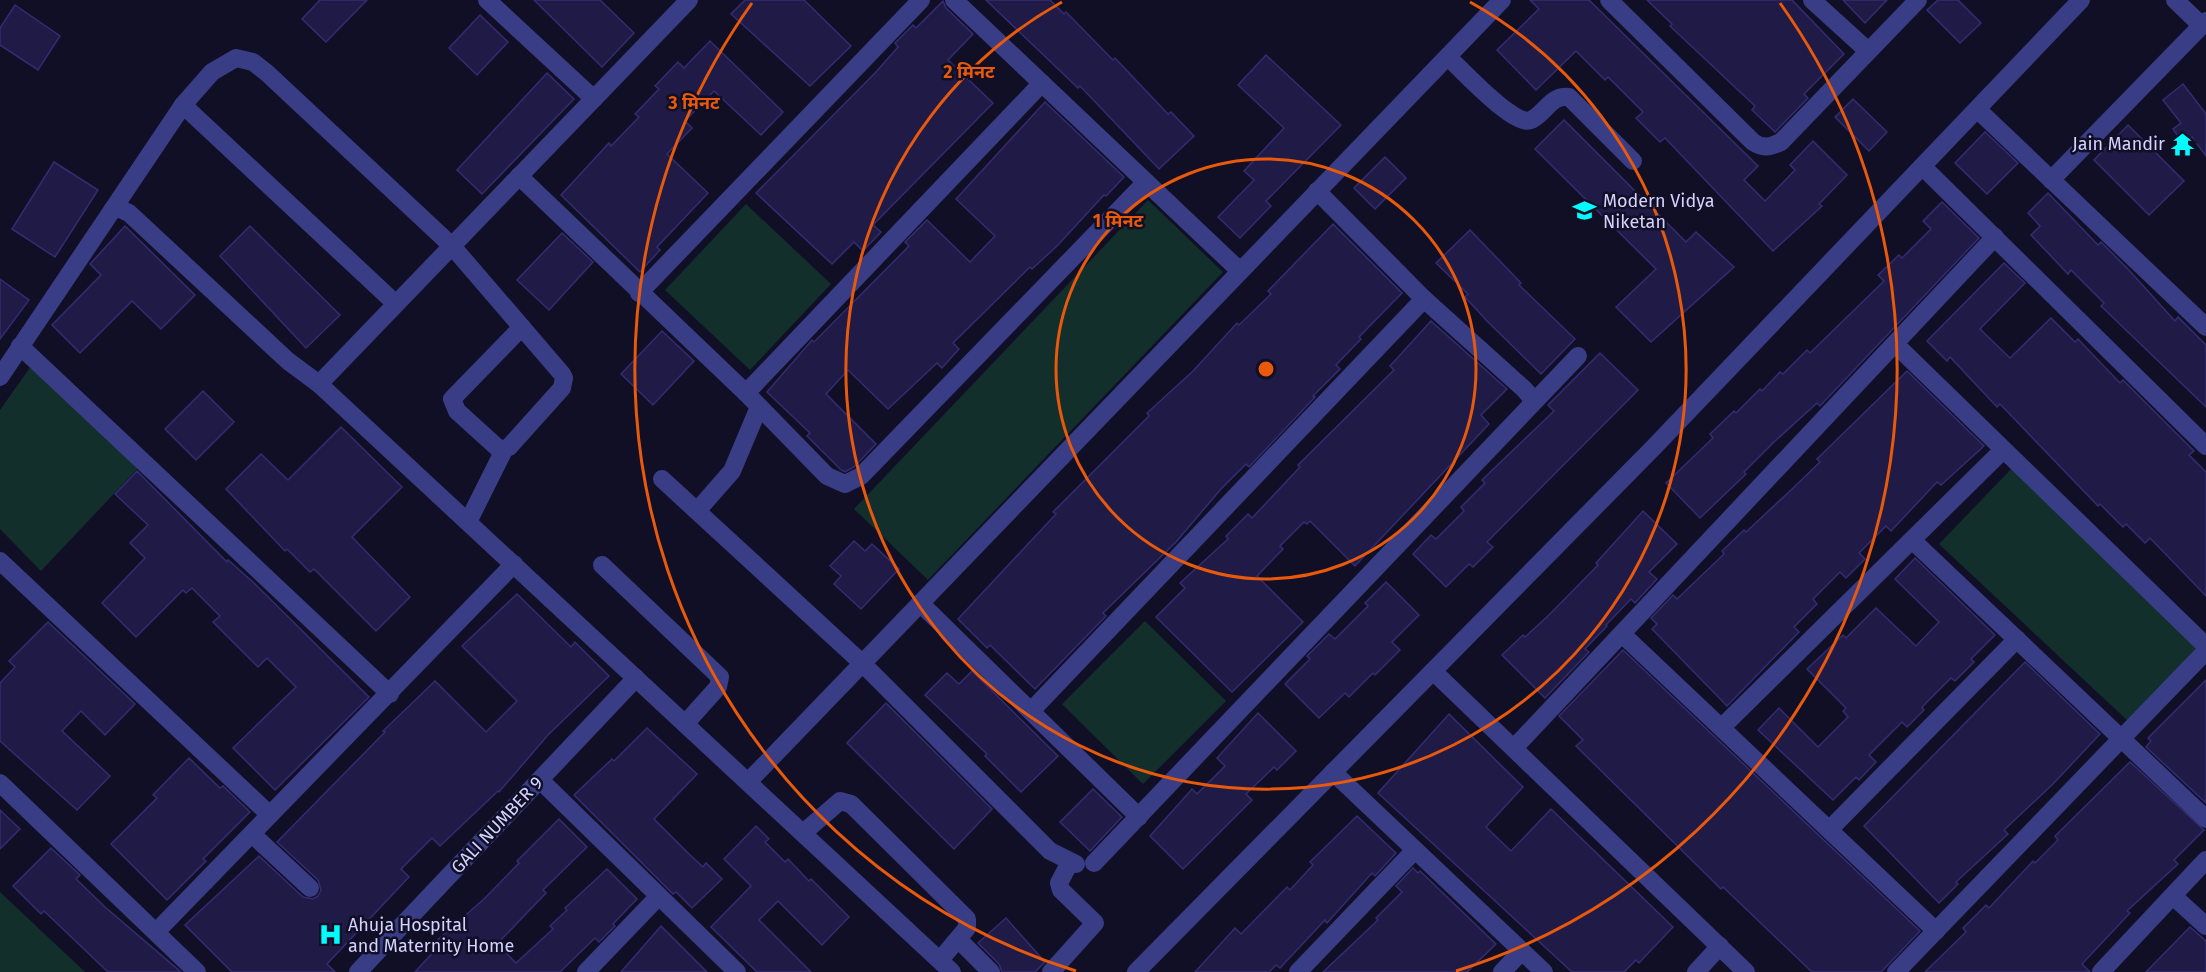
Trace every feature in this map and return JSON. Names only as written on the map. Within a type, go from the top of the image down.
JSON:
[{"type":"street","points":[[487,0],[594,99]]},
{"type":"street","points":[[319,384],[689,0]]},
{"type":"street","points":[[639,293],[921,0]]},
{"type":"street","points":[[954,0],[1240,271]]},
{"type":"street","points":[[748,782],[1502,0]]},
{"type":"street","points":[[1609,0],[1759,147],[1769,147],[1781,142],[1918,0]]},
{"type":"street","points":[[1812,0],[1868,51]]},
{"type":"street","points":[[1136,972],[1433,671],[1923,167],[2081,0]]},
{"type":"street","points":[[2051,180],[2204,23],[2175,0]]},
{"type":"street","points":[[1448,57],[1508,113],[1522,122],[1530,121],[1554,99],[1569,97],[1633,161]]},
{"type":"street","points":[[0,376],[183,105],[212,72],[224,64],[236,58],[253,62],[452,246],[562,374],[564,383],[504,450],[468,522]]},
{"type":"street","points":[[746,393],[1042,83]]},
{"type":"street","points":[[183,105],[396,304]]},
{"type":"street","points":[[1978,110],[2206,327]]},
{"type":"street","points":[[1923,167],[2206,446]]},
{"type":"street","points":[[519,177],[746,393],[827,476],[845,484],[861,476],[1146,182]]},
{"type":"street","points":[[1317,191],[1424,299],[1524,389],[1531,397],[1531,405]]},
{"type":"street","points":[[113,209],[118,208],[129,213],[288,361],[319,384],[514,564],[802,833],[946,966],[958,939],[967,928],[967,920],[851,804],[840,801],[802,833]]},
{"type":"street","points":[[1514,748],[1995,237]]},
{"type":"street","points":[[1031,711],[1424,299]]},
{"type":"street","points":[[504,450],[496,448],[457,411],[452,399],[522,327]]},
{"type":"street","points":[[1894,344],[2206,646]]},
{"type":"street","points":[[20,346],[390,694]]},
{"type":"street","points":[[1051,972],[1095,923],[1061,890],[1059,883],[1080,863],[1139,817],[1578,356]]},
{"type":"street","points":[[697,511],[732,471],[759,407]]},
{"type":"street","points":[[1722,727],[2003,450]]},
{"type":"street","points":[[662,479],[862,663],[1050,851],[1080,863]]},
{"type":"street","points":[[1912,540],[2206,819]]},
{"type":"street","points":[[0,561],[270,815]]},
{"type":"street","points":[[156,932],[514,564]]},
{"type":"street","points":[[602,565],[720,677],[718,687],[685,724]]},
{"type":"street","points":[[920,603],[1139,817]]},
{"type":"street","points":[[1622,634],[1936,931]]},
{"type":"street","points":[[1830,829],[2017,639]]},
{"type":"street","points":[[1896,972],[2206,651]]},
{"type":"street","points":[[1433,671],[1746,972]]},
{"type":"street","name":"GALI NUMBER 9","points":[[358,972],[636,678]]},
{"type":"street","points":[[1333,772],[1544,972]]},
{"type":"street","points":[[540,780],[737,972]]},
{"type":"street","points":[[0,783],[197,972]]},
{"type":"street","points":[[252,834],[310,888]]},
{"type":"street","points":[[1298,972],[1414,850]]},
{"type":"street","points":[[2101,972],[2206,860]]},
{"type":"street","points":[[586,972],[659,896]]},
{"type":"street","points":[[2173,896],[2206,926]]},
{"type":"street","points":[[958,939],[991,972]]},
{"type":"street","points":[[1696,972],[1720,946]]},
{"type":"street","points":[[1502,972],[1522,951]]},
{"type":"green space","points":[[1148,200],[1223,272],[928,580],[854,509]]},
{"type":"green space","points":[[746,204],[831,284],[750,370],[665,290]]},
{"type":"green space","points":[[34,362],[140,466],[41,571],[0,529],[0,410]]},
{"type":"green space","points":[[2013,467],[2202,647],[2129,722],[1939,544]]},
{"type":"green space","points":[[1145,621],[1226,701],[1143,784],[1062,704]]},
{"type":"green space","points":[[0,892],[85,972],[0,972]]},
{"type":"building","points":[[320,0],[367,0],[326,42],[302,19]]},
{"type":"building","points":[[534,0],[600,0],[634,33],[602,67]]},
{"type":"building","points":[[745,0],[804,0],[851,46],[810,86],[731,14]]},
{"type":"building","points":[[986,0],[1050,0],[1064,14],[1066,12],[1113,60],[1115,58],[1168,114],[1171,112],[1194,136],[1159,169],[1080,86],[1078,88]]},
{"type":"building","points":[[1530,0],[1589,0],[1758,166],[1744,180],[1765,201],[1795,170],[1790,165],[1813,141],[1847,175],[1819,204],[1822,206],[1773,251],[1665,138],[1660,142],[1636,118],[1643,112],[1608,77],[1605,80],[1576,51],[1536,90],[1497,50],[1539,9]]},
{"type":"building","points":[[1647,0],[1792,0],[1844,54],[1804,94],[1808,98],[1775,132],[1752,110],[1755,106],[1670,26],[1672,24]]},
{"type":"building","points":[[1843,0],[1887,0],[1865,23]]},
{"type":"building","points":[[1938,0],[1958,0],[1981,23],[1960,43],[1927,10]]},
{"type":"building","points":[[943,1],[946,8],[973,34],[948,60],[993,103],[873,225],[881,232],[863,251],[854,242],[832,264],[756,193],[875,73],[898,47],[895,43],[913,25],[916,28]]},
{"type":"building","points":[[15,5],[60,36],[38,70],[0,45],[0,28]]},
{"type":"building","points":[[480,15],[508,42],[477,75],[449,48]]},
{"type":"building","points":[[710,41],[783,112],[761,135],[714,91],[685,121],[692,128],[667,154],[708,193],[657,247],[660,250],[640,272],[561,195],[609,143],[611,146],[639,117],[635,114],[659,89],[655,86],[678,62],[684,68]]},
{"type":"building","points":[[1266,55],[1341,125],[1266,201],[1271,206],[1240,238],[1218,217],[1254,180],[1244,171],[1284,128],[1238,85]]},
{"type":"building","points":[[547,73],[574,99],[482,194],[457,170]]},
{"type":"building","points":[[2183,84],[2206,114],[2206,156],[2192,137],[2183,144],[2173,129],[2181,123],[2163,100]]},
{"type":"building","points":[[1853,99],[1887,132],[1869,151],[1835,117]]},
{"type":"building","points":[[1045,102],[1124,177],[1106,196],[1104,195],[1057,246],[1032,269],[1030,267],[953,343],[959,349],[942,368],[937,363],[888,409],[848,370],[826,394],[876,444],[854,467],[845,472],[841,470],[807,436],[810,433],[767,392],[812,340],[814,342],[909,246],[905,242],[927,220],[970,262],[995,236],[956,199]]},
{"type":"building","points":[[1564,120],[1686,242],[1696,232],[1734,267],[1651,342],[1616,307],[1656,269],[1535,149]]},
{"type":"building","points":[[2128,125],[2184,181],[2149,215],[2094,160]]},
{"type":"building","points":[[1985,132],[2018,163],[1987,194],[1955,163]]},
{"type":"building","points":[[1385,157],[1406,178],[1375,209],[1354,188]]},
{"type":"building","points":[[54,162],[98,190],[55,257],[12,229]]},
{"type":"building","points":[[2048,193],[2098,245],[2101,242],[2127,268],[2175,321],[2178,317],[2206,345],[2206,407],[2101,306],[2104,303],[2071,270],[2068,274],[2031,235],[2040,226],[2028,213]]},
{"type":"building","points":[[1942,202],[1979,238],[1820,406],[1817,403],[1774,442],[1744,472],[1746,474],[1700,518],[1666,483],[1713,438],[1710,434],[1734,411],[1736,413],[1760,389],[1762,391],[1780,372],[1783,374],[1807,350],[1810,353],[1884,281],[1878,275],[1899,255],[1902,258],[1931,229],[1923,221]]},
{"type":"building","points":[[1333,224],[1402,293],[1359,337],[1361,339],[1336,365],[1340,369],[1313,396],[1315,397],[1249,467],[1246,464],[1221,489],[1176,542],[1103,613],[1106,616],[1035,689],[990,645],[987,648],[958,619],[1056,514],[1053,512],[1149,416],[1147,413],[1193,371],[1237,323],[1239,325],[1271,294],[1268,291]]},
{"type":"building","points":[[125,226],[195,295],[161,329],[132,301],[80,353],[52,325],[101,275],[90,264]]},
{"type":"building","points":[[250,226],[340,315],[306,348],[220,256]]},
{"type":"building","points":[[1470,230],[1521,283],[1519,285],[1575,339],[1541,374],[1487,321],[1465,297],[1468,294],[1436,263]]},
{"type":"building","points":[[562,233],[593,262],[549,310],[517,280]]},
{"type":"building","points":[[2004,263],[2025,283],[1980,329],[2010,358],[2051,318],[2075,342],[2078,339],[2120,383],[2123,380],[2194,451],[2189,455],[2206,472],[2206,596],[2150,538],[2145,543],[2126,524],[2123,527],[2100,504],[2098,506],[2000,404],[1997,407],[1950,357],[1947,361],[1927,341]]},
{"type":"building","points":[[0,279],[29,300],[0,339]]},
{"type":"building","points":[[1431,321],[1507,389],[1481,415],[1489,424],[1355,566],[1310,521],[1307,524],[1304,522],[1280,546],[1283,549],[1257,576],[1303,622],[1232,692],[1156,617],[1185,588],[1180,583],[1228,539],[1226,536],[1248,514],[1252,518],[1300,467],[1298,465],[1394,370],[1390,366]]},
{"type":"building","points":[[662,331],[694,361],[653,405],[621,374]]},
{"type":"building","points":[[1600,353],[1638,390],[1487,542],[1493,547],[1473,567],[1469,564],[1446,587],[1413,554],[1431,535],[1436,539],[1464,511],[1461,507],[1485,483],[1482,480],[1554,411],[1548,405]]},
{"type":"building","points":[[1907,371],[1984,446],[1941,485],[1937,482],[1891,531],[1886,526],[1859,553],[1865,559],[1846,578],[1840,572],[1813,599],[1817,604],[1794,627],[1799,632],[1727,706],[1652,629],[1657,624],[1651,618],[1673,595],[1677,599],[1724,554],[1722,551],[1791,490],[1820,462],[1817,459]]},
{"type":"building","points":[[203,391],[234,422],[196,460],[165,429]]},
{"type":"building","points":[[341,427],[402,487],[352,537],[410,597],[376,631],[314,569],[310,572],[287,549],[285,551],[226,489],[261,454],[288,480]]},
{"type":"building","points":[[137,471],[227,562],[228,560],[253,582],[369,697],[275,790],[233,748],[296,687],[267,658],[258,667],[213,622],[220,616],[192,588],[186,593],[183,590],[136,637],[102,603],[145,558],[130,543],[148,525],[115,494]]},
{"type":"building","points":[[1643,511],[1677,544],[1649,572],[1657,579],[1635,603],[1631,599],[1606,625],[1585,649],[1589,652],[1545,698],[1502,655],[1550,614],[1598,565],[1596,563]]},
{"type":"building","points":[[854,541],[865,551],[872,544],[899,569],[861,609],[834,584],[841,576],[830,566]]},
{"type":"building","points":[[1915,558],[1995,635],[1971,659],[1974,662],[1955,681],[1951,678],[1922,707],[1924,710],[1907,727],[1902,722],[1869,755],[1876,762],[1859,780],[1856,777],[1833,800],[1758,730],[1779,708],[1818,747],[1848,717],[1843,711],[1846,708],[1807,669],[1843,635],[1846,638],[1876,608],[1916,646],[1939,622],[1895,579]]},
{"type":"building","points":[[1386,582],[1419,615],[1392,642],[1400,650],[1349,697],[1345,693],[1319,718],[1285,684],[1310,659],[1307,656],[1329,634],[1335,639],[1368,606],[1365,603]]},
{"type":"building","points":[[517,594],[571,647],[575,642],[609,676],[548,735],[499,792],[440,846],[432,838],[401,869],[409,877],[327,964],[335,972],[232,972],[185,925],[259,856],[303,897],[313,899],[318,896],[321,890],[318,880],[277,842],[385,732],[383,731],[435,681],[486,732],[517,701],[462,646]]},
{"type":"building","points":[[48,622],[135,704],[105,735],[81,711],[62,731],[110,776],[77,810],[0,741],[0,683],[15,667],[9,661]]},
{"type":"building","points":[[1623,650],[1920,931],[1881,972],[1812,972],[1723,887],[1721,889],[1576,746],[1583,740],[1559,716]]},
{"type":"building","points":[[2025,662],[2100,734],[2053,784],[2004,830],[2008,834],[1956,882],[1958,884],[1939,903],[1864,826]]},
{"type":"building","points":[[972,671],[1058,756],[1021,792],[985,756],[987,754],[925,695],[947,673],[959,684]]},
{"type":"building","points":[[2206,680],[2206,803],[2146,747],[2151,741],[2148,738]]},
{"type":"building","points":[[886,703],[992,809],[954,849],[847,743]]},
{"type":"building","points":[[1258,713],[1296,751],[1277,770],[1274,767],[1246,794],[1252,800],[1183,869],[1150,836],[1192,789],[1197,794],[1225,766],[1217,758]]},
{"type":"building","points":[[1449,714],[1523,787],[1486,827],[1511,851],[1551,809],[1673,927],[1639,963],[1636,960],[1624,972],[1572,972],[1378,793]]},
{"type":"building","points":[[647,728],[697,774],[654,819],[703,867],[706,863],[722,879],[692,908],[676,892],[673,894],[574,795],[612,759],[614,761]]},
{"type":"building","points":[[189,758],[220,788],[223,786],[250,812],[203,859],[206,861],[167,900],[111,844],[157,798],[153,795]]},
{"type":"building","points":[[2130,762],[2204,830],[2174,860],[2178,864],[2127,911],[2130,913],[2082,964],[2090,972],[1925,972],[1966,932],[1963,928],[1986,905],[1989,908],[2033,861],[2035,863],[2058,840],[2055,836]]},
{"type":"building","points":[[1093,789],[1122,817],[1090,851],[1060,822]]},
{"type":"building","points":[[0,810],[20,829],[0,849]]},
{"type":"building","points":[[1357,816],[1396,853],[1375,876],[1372,873],[1327,923],[1325,920],[1280,968],[1276,965],[1269,972],[1195,972],[1235,928],[1241,934],[1287,887],[1290,890],[1313,865],[1310,862]]},
{"type":"building","points":[[559,819],[587,847],[543,890],[546,893],[497,944],[516,963],[553,929],[550,926],[567,910],[565,908],[607,869],[637,899],[613,924],[615,926],[599,942],[595,938],[560,972],[415,972],[437,948],[433,944],[485,898],[519,863],[517,861]]},
{"type":"building","points":[[756,826],[769,839],[765,842],[785,862],[788,859],[849,917],[822,945],[778,901],[759,920],[811,972],[757,972],[711,927],[751,886],[724,859]]},
{"type":"building","points":[[51,848],[80,875],[76,879],[105,907],[181,972],[108,972],[44,911],[41,914],[13,886]]},
{"type":"building","points":[[1413,868],[1418,873],[1420,871],[1496,944],[1467,972],[1323,972],[1378,920],[1376,918],[1402,892],[1396,886]]},
{"type":"building","points":[[1006,918],[1045,962],[1035,972],[1002,972],[999,964],[978,943]]},
{"type":"building","points":[[661,926],[707,972],[621,972]]},
{"type":"building","points":[[2190,927],[2206,941],[2206,972],[2146,972]]},
{"type":"place","name":"Jain Mandir","points":[[2183,144]]},
{"type":"place","name":"Modern Vidya Niketan","points":[[1585,211]]},
{"type":"place","name":"Ahuja Hospital and Maternity Home","points":[[330,935]]}]
